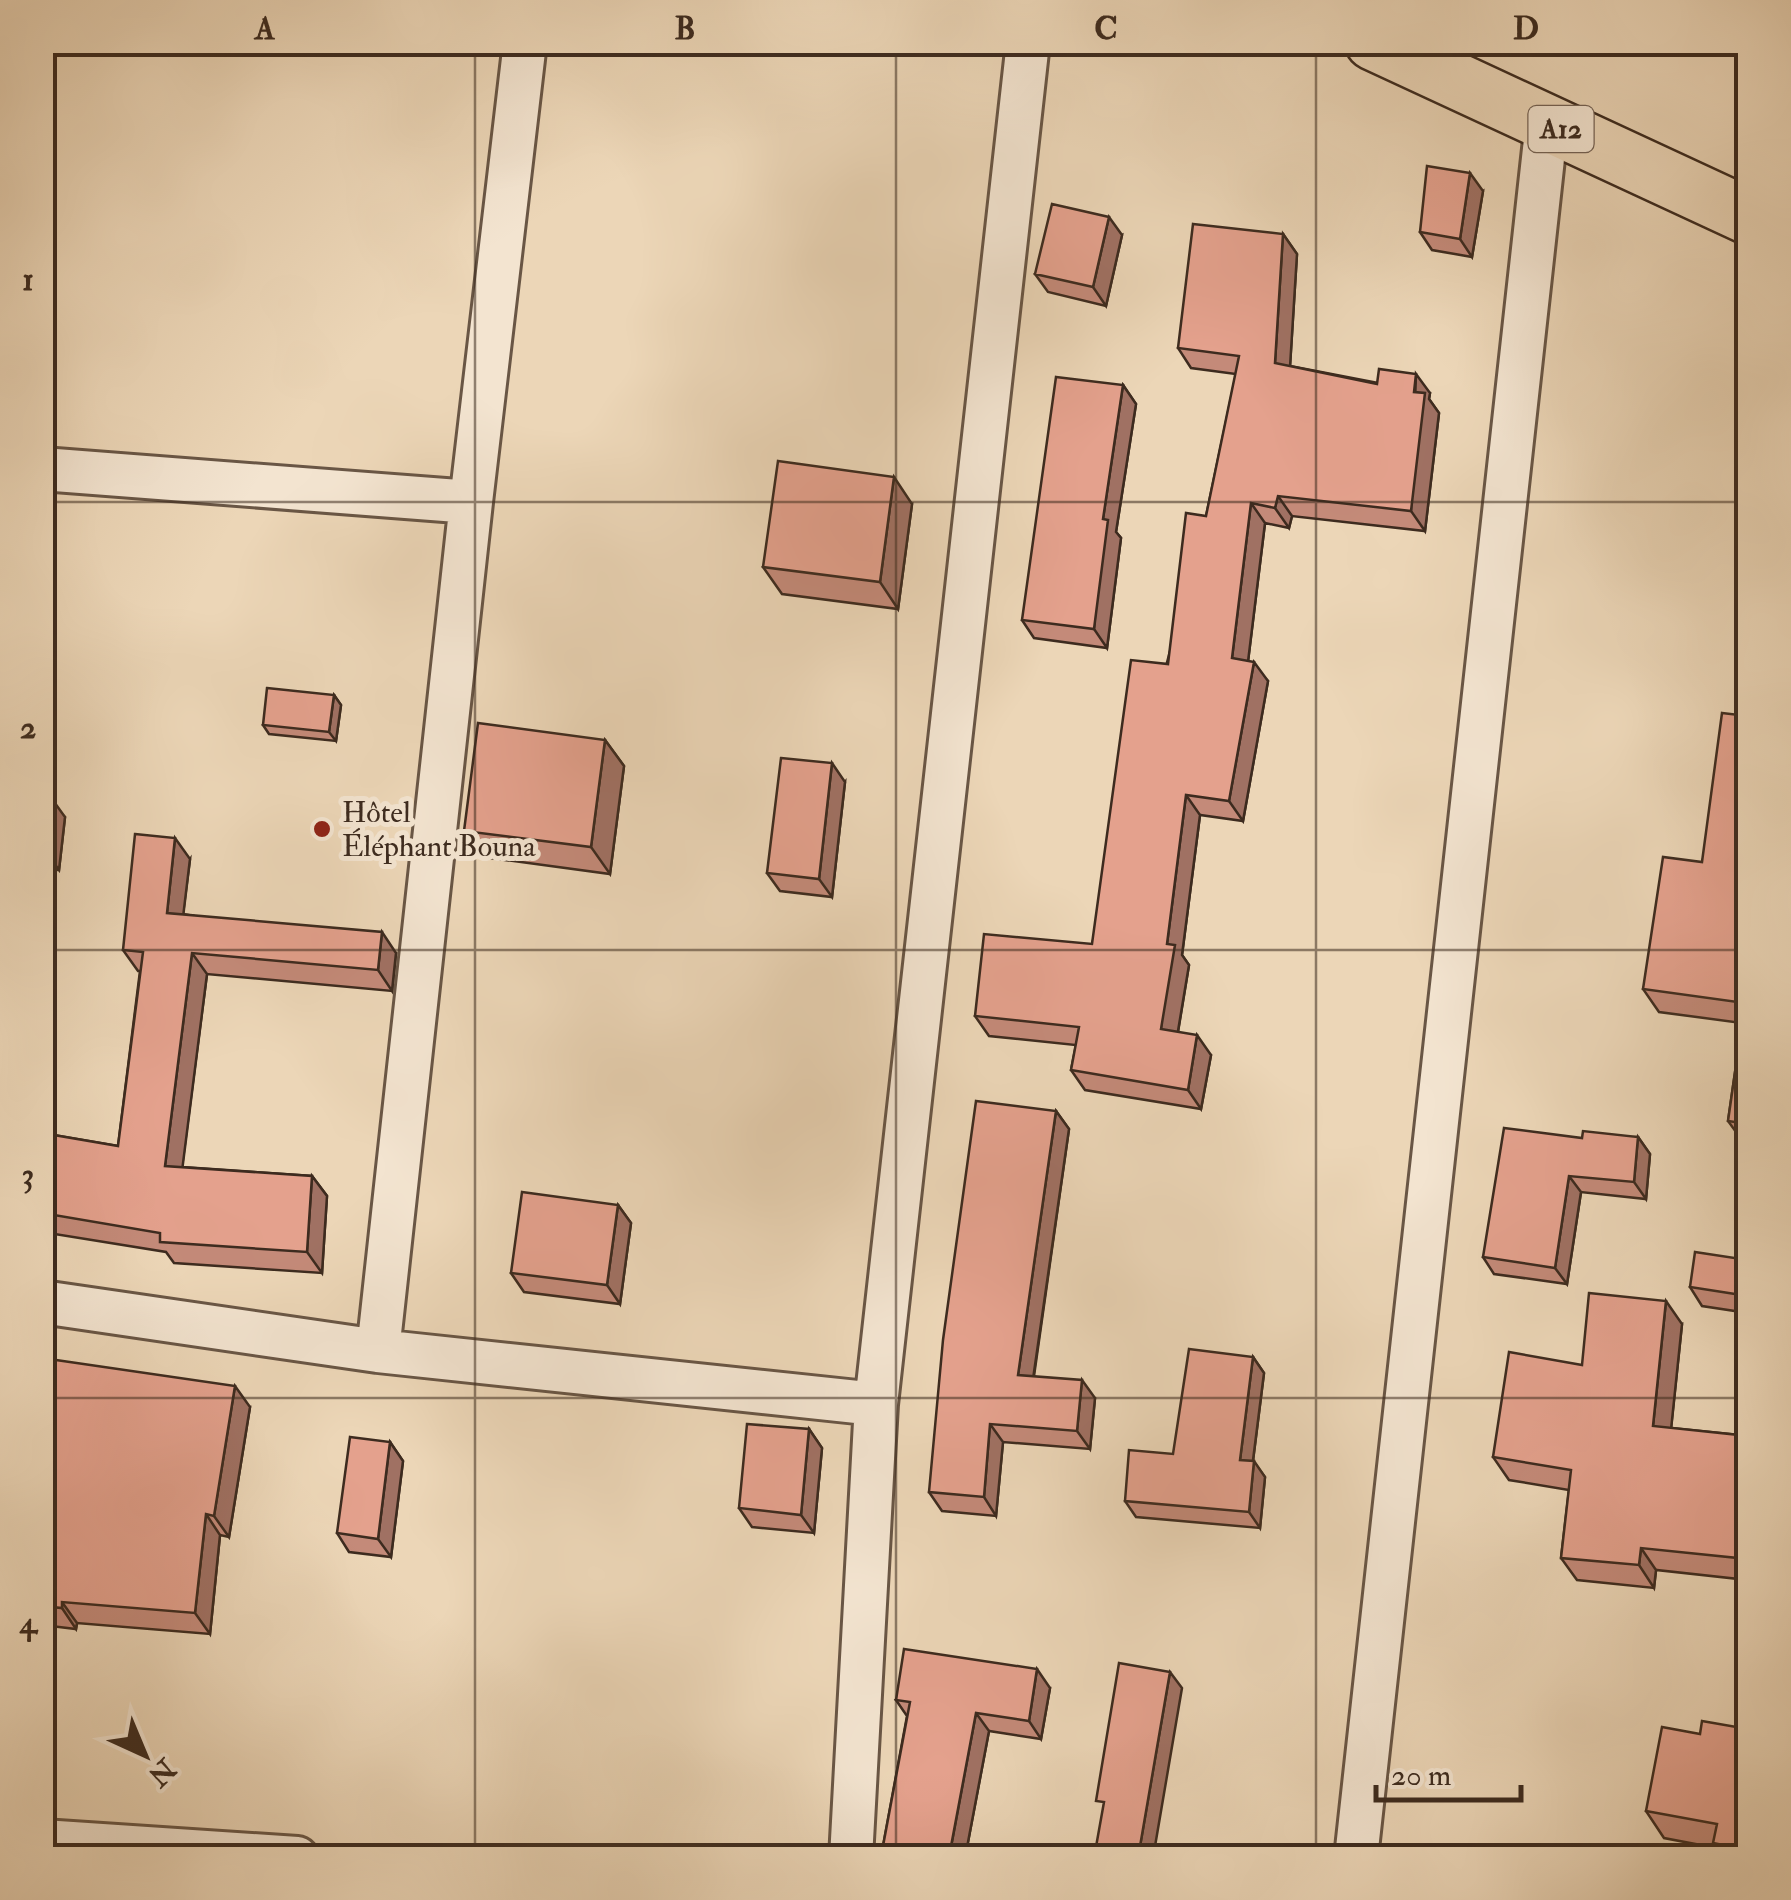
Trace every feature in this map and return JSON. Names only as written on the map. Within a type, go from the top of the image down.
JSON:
[{"type":"main road","name":"A12","points":[[1373,42],[1748,216]]},
{"type":"street","points":[[378,1352],[471,502],[526,42]]},
{"type":"street","points":[[851,1858],[876,1404],[1028,42]]},
{"type":"street","points":[[1356,1858],[1547,122]]},
{"type":"street","points":[[42,469],[471,502]]},
{"type":"street","points":[[42,1302],[378,1352],[876,1404]]},
{"type":"street","points":[[42,1841],[297,1858]]},
{"type":"building","points":[[1427,166],[1470,173],[1460,239],[1420,232]]},
{"type":"building","points":[[1052,204],[1109,217],[1093,287],[1035,274]]},
{"type":"building","points":[[1193,224],[1283,234],[1275,363],[1377,384],[1379,369],[1416,374],[1414,392],[1425,393],[1411,511],[1278,496],[1275,508],[1251,503],[1232,658],[1254,662],[1229,801],[1186,795],[1167,944],[1175,945],[1161,1029],[1197,1035],[1188,1090],[1071,1070],[1079,1027],[975,1016],[984,934],[1092,944],[1131,660],[1168,664],[1186,513],[1206,516],[1239,356],[1178,348]]},
{"type":"building","points":[[1056,377],[1123,385],[1103,519],[1108,520],[1094,629],[1022,620]]},
{"type":"building","points":[[778,461],[894,477],[880,582],[763,567]]},
{"type":"building","points":[[267,688],[334,695],[329,732],[263,725]]},
{"type":"building","points":[[1722,713],[1748,716],[1748,1124],[1728,1121],[1745,1003],[1643,989],[1663,857],[1702,862]]},
{"type":"building","points":[[478,723],[605,740],[591,847],[464,831]]},
{"type":"building","points":[[781,758],[832,763],[819,879],[767,873]]},
{"type":"building","points":[[42,798],[52,799],[46,852],[42,851]]},
{"type":"building","points":[[135,834],[175,838],[167,913],[382,932],[378,970],[192,953],[165,1166],[312,1176],[307,1252],[160,1242],[160,1233],[42,1213],[42,1133],[118,1146],[143,952],[123,950]]},
{"type":"building","points":[[976,1101],[1056,1111],[1018,1375],[1082,1380],[1077,1431],[990,1424],[984,1497],[929,1492],[943,1340]]},
{"type":"building","points":[[1504,1128],[1582,1138],[1583,1131],[1638,1137],[1634,1182],[1569,1176],[1555,1268],[1483,1257]]},
{"type":"building","points":[[522,1192],[618,1205],[607,1285],[511,1273]]},
{"type":"building","points":[[1695,1252],[1748,1260],[1748,1296],[1690,1287]]},
{"type":"building","points":[[1589,1293],[1666,1301],[1653,1426],[1748,1436],[1748,1559],[1641,1548],[1639,1565],[1561,1558],[1571,1470],[1493,1457],[1509,1352],[1582,1365]]},
{"type":"building","points":[[1189,1349],[1253,1357],[1240,1460],[1254,1461],[1249,1512],[1125,1501],[1129,1450],[1173,1454]]},
{"type":"building","points":[[56,1360],[235,1386],[214,1516],[206,1514],[195,1613],[62,1602],[62,1608],[42,1606],[42,1440]]},
{"type":"building","points":[[747,1424],[809,1429],[801,1515],[739,1508]]},
{"type":"building","points":[[350,1437],[390,1442],[378,1539],[337,1533]]},
{"type":"building","points":[[904,1649],[1037,1669],[1029,1721],[976,1713],[949,1857],[883,1846],[910,1702],[896,1700]]},
{"type":"building","points":[[1119,1663],[1170,1672],[1138,1858],[1094,1858],[1104,1802],[1096,1801]]},
{"type":"building","points":[[1702,1721],[1748,1729],[1748,1850],[1713,1843],[1717,1824],[1646,1811],[1662,1727],[1700,1734]]},
{"type":"place","name":"Hôtel Éléphant Bouna","points":[[322,829]]}]
